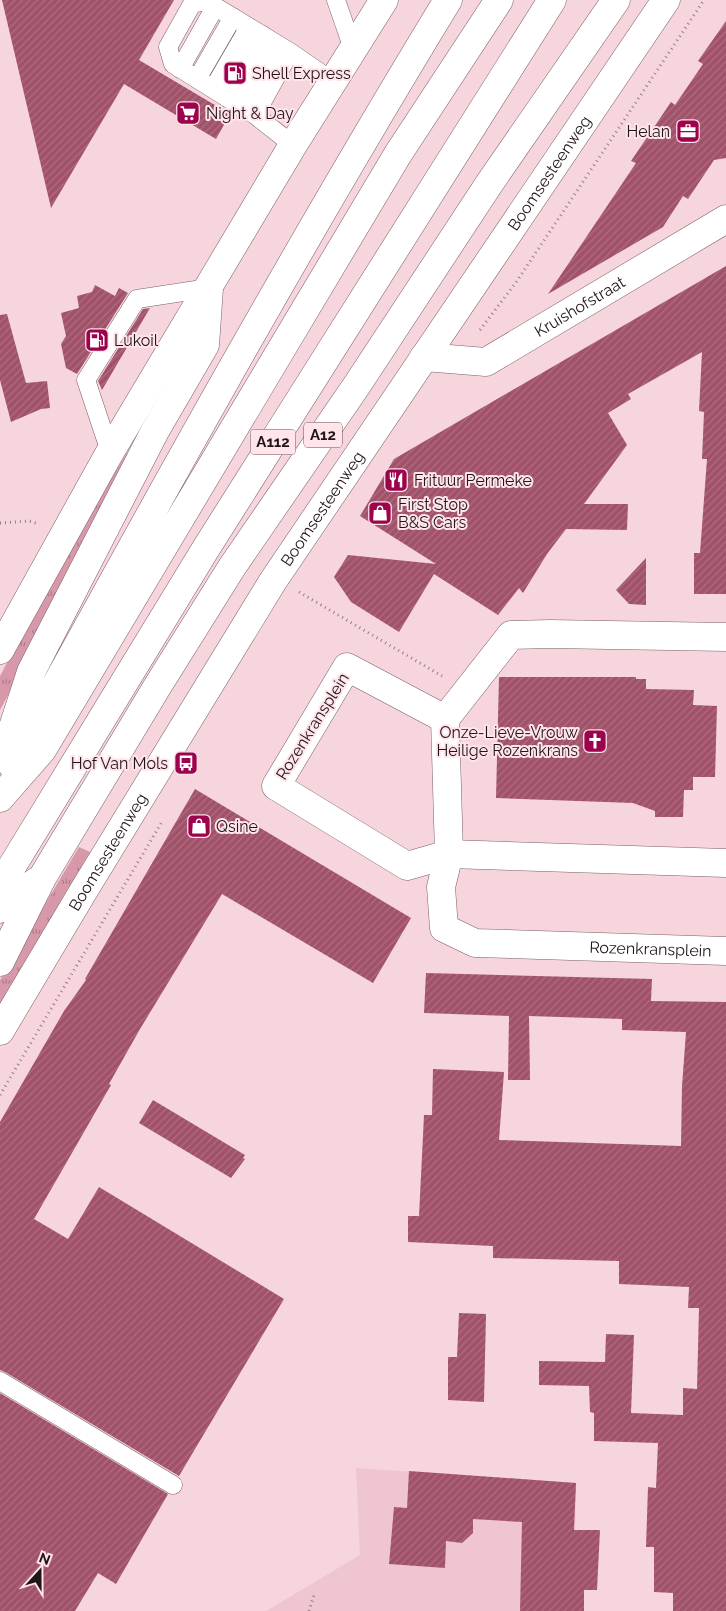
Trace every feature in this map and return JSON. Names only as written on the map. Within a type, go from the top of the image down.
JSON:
[{"type":"main road","points":[[0,650],[110,452],[293,145],[384,0]]},
{"type":"main road","points":[[0,787],[151,512],[364,138],[448,0]]},
{"type":"main road","name":"A112","points":[[0,798],[42,750],[398,154],[499,0]]},
{"type":"main road","name":"A112","points":[[0,886],[221,525],[552,0]]},
{"type":"main road","name":"A12","points":[[0,909],[42,878],[152,695],[232,567],[362,377],[489,184],[616,0]]},
{"type":"main road","name":"Boomsesteenweg","points":[[0,1031],[273,581],[666,0]]},
{"type":"main road","name":"Kruishofstraat","points":[[424,356],[486,362],[726,218]]},
{"type":"main road","points":[[0,768],[31,672],[155,431],[205,345],[209,288]]},
{"type":"main road","points":[[445,719],[511,635],[726,637]]},
{"type":"main road","name":"Rozenkransplein","points":[[726,863],[449,854],[407,866],[276,786],[347,667],[445,719],[449,854],[441,887],[444,928],[475,943],[726,951]]},
{"type":"main road","points":[[0,962],[42,878]]},
{"type":"lane","points":[[336,0],[353,49]]},
{"type":"lane","points":[[293,145],[234,102],[173,64],[168,47],[192,4],[206,1],[332,81]]},
{"type":"lane","points":[[197,79],[233,17]]},
{"type":"lane","points":[[234,102],[270,40]]},
{"type":"lane","points":[[234,102],[270,40]]},
{"type":"lane","points":[[110,452],[86,380],[137,299],[209,288]]},
{"type":"lane","points":[[0,1381],[173,1485]]},
{"type":"path","points":[[458,360],[517,281],[704,0]]},
{"type":"path","points":[[0,523],[29,520],[42,524]]},
{"type":"path","points":[[294,600],[299,592],[468,691]]},
{"type":"path","points":[[0,1095],[167,814]]},
{"type":"path","points":[[309,1611],[314,1595]]},
{"type":"shaded area","points":[[356,1468],[576,1483],[573,1611],[266,1611],[360,1555]]},
{"type":"green space","points":[[127,453],[131,457],[0,710],[0,676],[70,545]]},
{"type":"green space","points":[[79,847],[90,852],[0,1004],[0,980]]},
{"type":"building","points":[[2,0],[174,0],[139,60],[230,114],[216,139],[124,84],[51,208]]},
{"type":"building","name":"Helan","points":[[726,21],[726,158],[714,160],[688,199],[683,196],[663,227],[548,294],[636,163],[631,161],[671,102],[675,105],[703,64],[698,61]]},
{"type":"building","points":[[726,266],[726,594],[694,594],[694,553],[700,553],[707,459],[702,459],[704,412],[699,411],[702,352],[628,394],[631,399],[608,413],[627,445],[584,504],[628,504],[627,530],[566,529],[547,554],[523,593],[519,588],[498,615],[434,574],[399,632],[351,602],[334,577],[348,555],[436,564],[360,516],[394,459]]},
{"type":"building","points":[[95,285],[115,296],[119,288],[128,293],[77,374],[66,368],[61,344],[66,336],[61,313],[79,308],[77,296],[92,292]]},
{"type":"building","points":[[150,308],[102,390],[98,381],[143,309]]},
{"type":"building","points":[[7,314],[26,383],[47,381],[50,408],[41,409],[11,422],[0,380],[0,315]]},
{"type":"building","points":[[646,558],[646,605],[629,604],[616,590]]},
{"type":"building","name":"Onze-Lieve-Vrouw Heilige Rozenkrans","points":[[499,677],[636,677],[636,679],[646,679],[646,689],[694,690],[693,705],[717,706],[715,777],[693,777],[693,790],[684,790],[683,817],[655,817],[655,811],[633,803],[496,798]]},
{"type":"building","points":[[195,789],[411,918],[373,983],[222,894],[140,1029],[109,1084],[111,1085],[34,1219],[68,1239],[99,1187],[284,1299],[179,1476],[0,1370],[0,1122],[64,1011],[86,980]]},
{"type":"building","points":[[426,973],[652,979],[651,1001],[726,1002],[726,1611],[673,1611],[673,1593],[654,1592],[654,1547],[646,1547],[648,1487],[656,1488],[658,1443],[594,1441],[594,1413],[590,1412],[589,1386],[539,1385],[539,1361],[605,1362],[606,1334],[634,1335],[631,1413],[683,1415],[683,1388],[697,1389],[699,1308],[688,1308],[689,1287],[619,1284],[619,1261],[493,1258],[493,1246],[408,1242],[408,1216],[419,1216],[424,1115],[432,1115],[433,1069],[504,1072],[499,1140],[681,1146],[682,1086],[686,1032],[622,1030],[622,1019],[529,1016],[530,1080],[508,1080],[509,1016],[424,1013]]},
{"type":"building","points":[[153,1100],[245,1155],[243,1158],[245,1159],[231,1178],[139,1123]]},
{"type":"building","points":[[459,1313],[486,1314],[484,1402],[448,1400],[448,1357],[457,1357]]},
{"type":"building","points":[[0,1393],[168,1494],[116,1584],[98,1573],[75,1611],[0,1611]]},
{"type":"building","points":[[409,1471],[576,1483],[574,1530],[600,1530],[597,1590],[584,1590],[584,1611],[520,1611],[522,1522],[473,1519],[473,1533],[462,1543],[446,1541],[445,1568],[389,1564],[394,1507],[407,1508]]},
{"type":"place","name":"Shell Express","points":[[235,73]]},
{"type":"place","name":"Night & Day","points":[[188,113]]},
{"type":"place","name":"Helan","points":[[688,131]]},
{"type":"place","name":"Lukoil","points":[[97,340]]},
{"type":"place","name":"Frituur Permeke","points":[[396,480]]},
{"type":"place","name":"First Stop B&S Cars","points":[[380,513]]},
{"type":"place","name":"Onze-Lieve-Vrouw Heilige Rozenkrans","points":[[595,741]]},
{"type":"place","name":"Hof Van Mols","points":[[186,763]]},
{"type":"place","name":"Qsine","points":[[199,826]]}]
